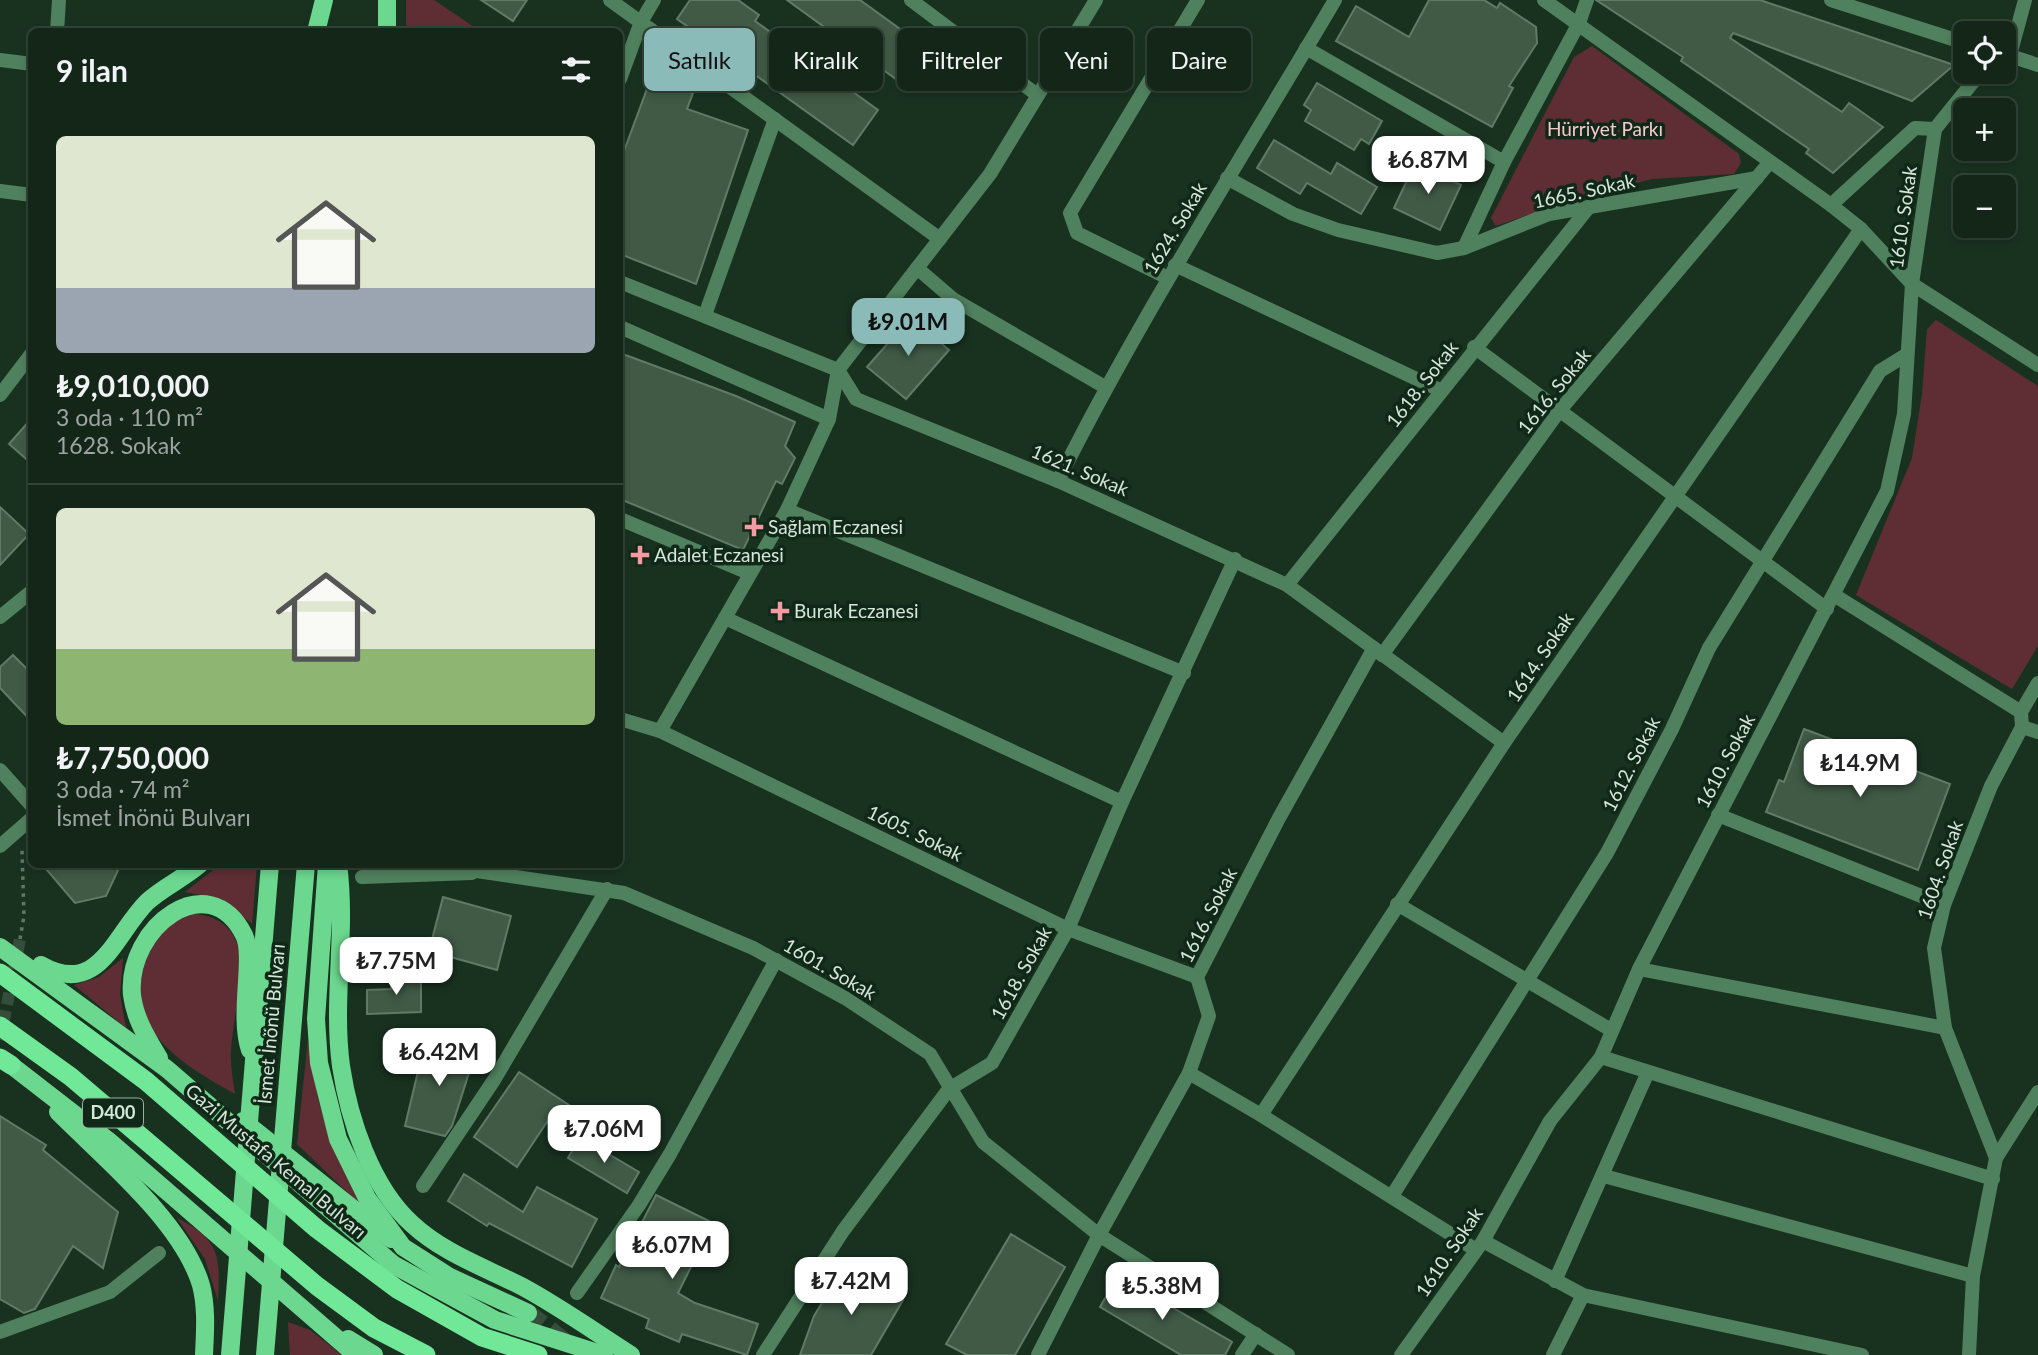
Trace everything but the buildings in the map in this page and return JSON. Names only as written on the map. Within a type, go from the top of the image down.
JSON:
[{"type":"highway","name":"Gazi Mustafa Kemal Bulvarı","points":[[0,973],[146,1081],[317,1229],[397,1289],[482,1337],[538,1355]]},
{"type":"highway","name":"D400","points":[[0,1026],[71,1077],[317,1286],[374,1328],[426,1355]]},
{"type":"main road","points":[[317,28],[324,0]]},
{"type":"main road","points":[[387,0],[387,28]]},
{"type":"main road","points":[[0,945],[58,975],[83,973],[115,947],[148,902],[195,868]]},
{"type":"main road","name":"İsmet İnönü Bulvarı","points":[[230,1355],[270,868]]},
{"type":"main road","name":"İsmet İnönü Bulvarı","points":[[266,1353],[306,868]]},
{"type":"main road","points":[[327,868],[316,1019],[319,1063],[338,1139],[367,1198],[403,1247]]},
{"type":"main road","points":[[338,868],[342,940],[337,1013],[341,1067],[354,1121],[387,1194],[412,1224],[422,1231],[463,1258],[524,1288],[631,1355]]},
{"type":"main road","points":[[167,1069],[141,1029],[132,995],[133,971],[142,945],[155,926],[172,912],[194,906],[227,915],[236,923],[248,944],[244,1002],[247,1040],[255,1064]]},
{"type":"main road","points":[[0,945],[197,1094],[300,1166],[403,1247],[450,1277],[528,1313]]},
{"type":"main road","points":[[6,1062],[92,1127],[306,1310],[374,1355]]},
{"type":"main road","points":[[6,1062],[170,1226],[189,1256],[201,1287],[206,1323],[204,1355]]},
{"type":"main road","points":[[229,1117],[314,1199],[394,1265],[495,1320],[604,1355]]},
{"type":"main road","points":[[324,1324],[356,1355]]},
{"type":"street","points":[[57,28],[59,0]]},
{"type":"street","points":[[610,0],[940,239]]},
{"type":"street","points":[[623,71],[641,22],[654,0]]},
{"type":"street","points":[[911,0],[1036,94]]},
{"type":"street","points":[[660,731],[787,510],[829,419],[838,370],[990,174],[1036,94],[1096,0]]},
{"type":"street","points":[[1168,278],[1077,233],[1070,213],[1198,0]]},
{"type":"street","name":"1624. Sokak","points":[[1058,481],[1105,387],[1175,264],[1335,0]]},
{"type":"street","points":[[1544,0],[1831,205],[1861,229],[1912,284],[2038,365]]},
{"type":"street","points":[[1464,248],[1504,163],[1579,23],[1587,0]]},
{"type":"street","points":[[1831,0],[1953,39]]},
{"type":"street","points":[[2016,28],[2025,0]]},
{"type":"street","points":[[1306,48],[1504,163]]},
{"type":"street","points":[[2016,58],[2038,65]]},
{"type":"street","points":[[0,60],[28,64]]},
{"type":"street","points":[[1831,205],[1915,128],[1935,129],[1971,84]]},
{"type":"street","points":[[705,315],[775,120]]},
{"type":"street","name":"1610. Sokak","points":[[1401,1355],[1479,1246],[1550,1121],[1601,1056],[1639,970],[1887,491],[1903,414],[1912,284],[1935,129]]},
{"type":"street","name":"1616. Sokak","points":[[1038,1355],[1099,1235],[1189,1073],[1209,1016],[1197,976],[1279,818],[1378,651],[1560,410],[1770,162]]},
{"type":"street","name":"1665. Sokak","points":[[1227,178],[1293,214],[1338,230],[1437,253],[1464,248],[1549,214],[1757,178]]},
{"type":"street","points":[[0,191],[28,194]]},
{"type":"street","name":"1618. Sokak","points":[[1287,585],[1589,207]]},
{"type":"street","name":"1614. Sokak","points":[[1261,1115],[1504,743],[1673,495],[1861,229]]},
{"type":"street","points":[[1175,264],[1442,391]]},
{"type":"street","points":[[917,268],[953,299],[1105,387]]},
{"type":"street","points":[[623,283],[838,370]]},
{"type":"street","points":[[623,328],[829,419]]},
{"type":"street","points":[[1474,348],[1762,564],[1827,609]]},
{"type":"street","name":"1612. Sokak","points":[[1392,1196],[1528,983],[1607,853],[1672,729],[1709,648],[1880,371],[1906,355]]},
{"type":"street","points":[[0,395],[28,358]]},
{"type":"street","name":"1621. Sokak","points":[[838,370],[856,399],[1058,481],[1236,559],[1287,585],[1504,743]]},
{"type":"street","points":[[787,510],[1184,673]]},
{"type":"street","points":[[623,520],[749,573]]},
{"type":"street","name":"1618. Sokak","points":[[763,1355],[843,1231],[949,1089],[992,1063],[1068,929],[1122,802],[1236,559]]},
{"type":"street","points":[[0,617],[28,594]]},
{"type":"street","points":[[1834,595],[2021,712]]},
{"type":"street","points":[[725,618],[1122,802]]},
{"type":"street","points":[[2038,683],[2021,712],[2022,727],[2038,732]]},
{"type":"street","name":"1605. Sokak","points":[[623,720],[660,731],[1068,929],[1197,976]]},
{"type":"street","name":"1604. Sokak","points":[[1996,1158],[1945,1028],[1934,948],[1944,905],[1992,786],[2022,727]]},
{"type":"street","points":[[0,770],[28,802]]},
{"type":"street","points":[[1718,816],[1944,905]]},
{"type":"street","points":[[0,846],[27,822]]},
{"type":"street","name":"1601. Sokak","points":[[466,868],[624,893],[776,960],[845,998],[930,1054],[983,1142],[1099,1235],[1288,1355]]},
{"type":"street","points":[[362,877],[488,873]]},
{"type":"street","points":[[423,1186],[494,1080],[607,890]]},
{"type":"street","points":[[1397,904],[1611,1030]]},
{"type":"street","points":[[577,1293],[639,1205],[670,1154],[776,960]]},
{"type":"street","points":[[1639,970],[1945,1028]]},
{"type":"street","points":[[1601,1056],[1648,1073],[1993,1179]]},
{"type":"street","points":[[1189,1073],[1479,1246],[1583,1295],[1846,1354],[1862,1355]]},
{"type":"street","points":[[1555,1281],[1648,1073]]},
{"type":"street","points":[[1969,1355],[1973,1276],[1996,1158],[2038,1092]]},
{"type":"street","points":[[1604,1176],[1973,1276]]},
{"type":"street","points":[[0,1332],[110,1292],[159,1253]]},
{"type":"street","points":[[1553,1355],[1583,1295]]},
{"type":"street","points":[[1242,1355],[1256,1334]]},
{"type":"path","points":[[20,939],[24,916],[27,822]]},
{"type":"green space","points":[[406,0],[434,0],[476,28],[406,28]]},
{"type":"green space","name":"Hürriyet Parkı","points":[[1592,46],[1739,154],[1741,163],[1734,174],[1652,179],[1570,200],[1496,226],[1491,218],[1574,57]]},
{"type":"green space","points":[[1936,320],[2038,386],[2038,646],[2012,689],[1856,595],[1912,458],[1922,394],[1927,329]]},
{"type":"green space","points":[[216,868],[257,868],[252,924],[222,899],[185,892]]},
{"type":"green space","points":[[185,913],[211,917],[228,928],[237,943],[240,983],[231,1056],[235,1094],[184,1063],[169,1050],[156,1036],[140,1001],[139,976],[147,949],[156,936]]},
{"type":"green space","points":[[123,958],[120,994],[126,1028],[74,985],[99,977]]},
{"type":"green space","points":[[308,1039],[318,1099],[327,1129],[368,1212],[297,1144]]},
{"type":"green space","points":[[177,1218],[202,1234],[215,1251],[219,1273],[218,1301],[205,1259]]},
{"type":"green space","points":[[288,1322],[310,1330],[342,1355],[290,1355]]},
{"type":"tunnel","points":[[0,1040],[20,939]]},
{"type":"tunnel","points":[[528,1313],[568,1344]]},
{"type":"place","name":"Sağlam Eczanesi","points":[[754,527]]},
{"type":"place","name":"Adalet Eczanesi","points":[[640,555]]},
{"type":"place","name":"Burak Eczanesi","points":[[780,611]]}]
